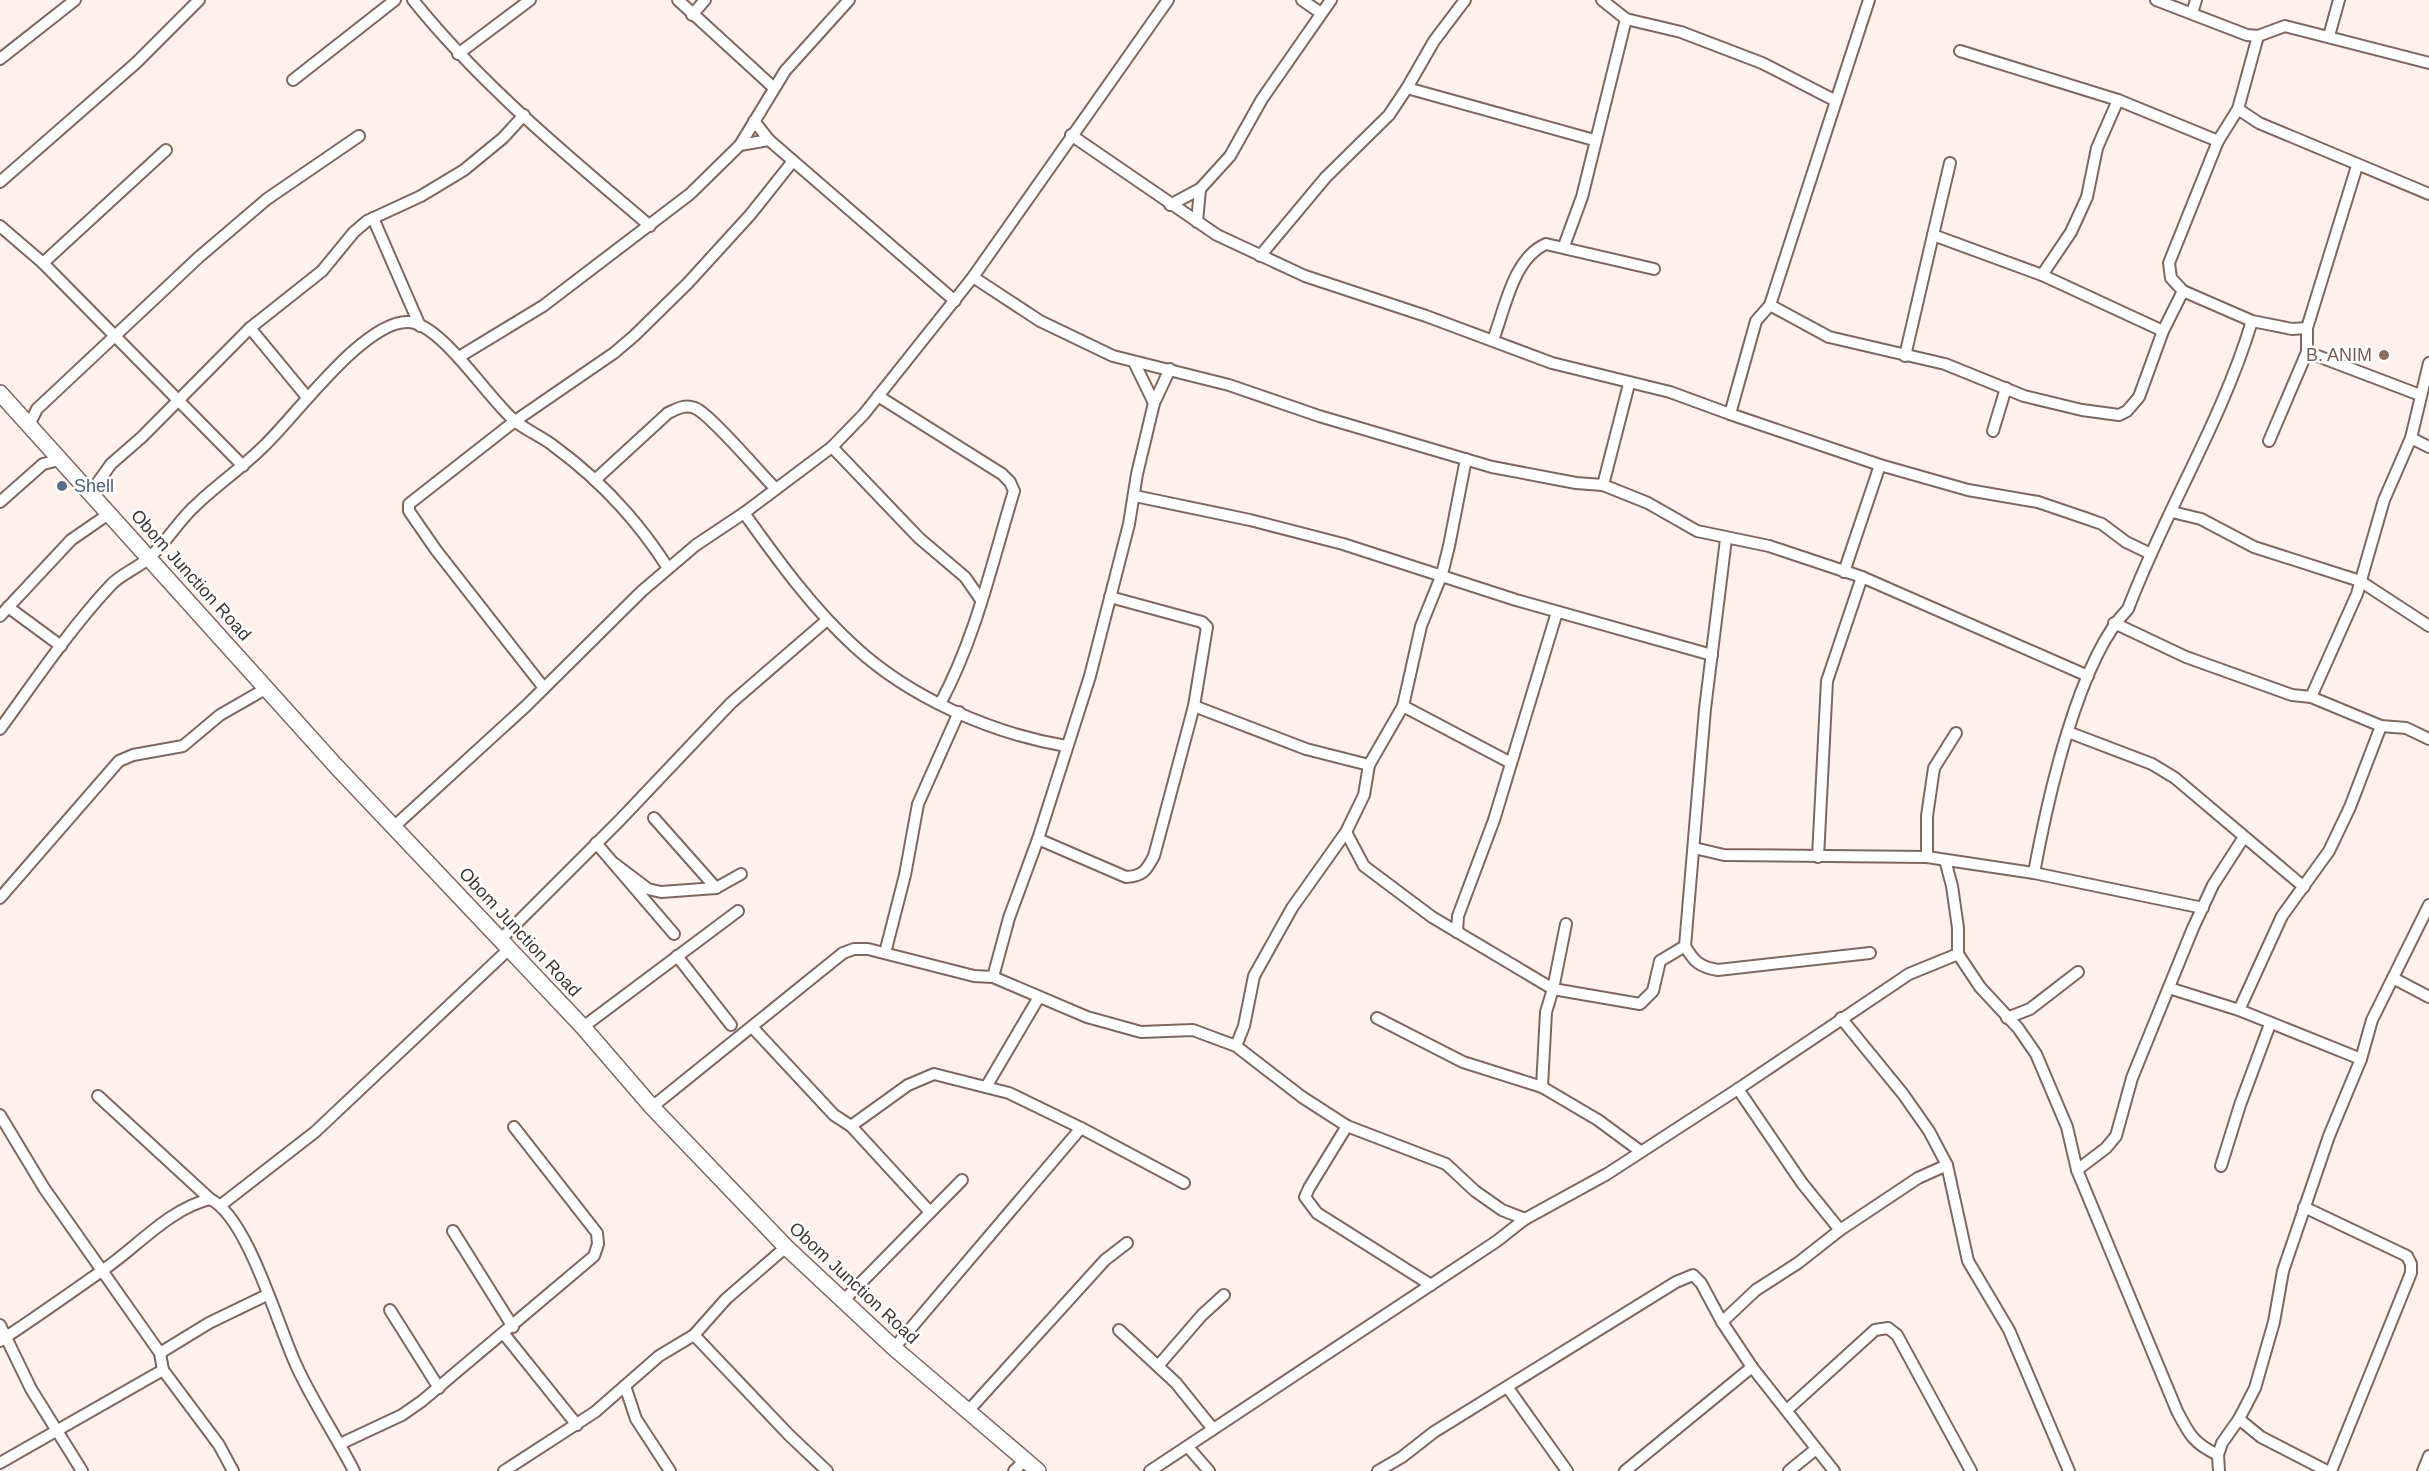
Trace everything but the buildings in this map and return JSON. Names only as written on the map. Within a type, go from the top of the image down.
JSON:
[{"type":"main road","name":"Obom Junction Road","points":[[0,393],[59,460],[151,557],[397,832],[583,1027],[652,1107],[786,1246],[843,1301],[894,1348],[1038,1471]]},
{"type":"street","points":[[0,59],[75,0]]},
{"type":"street","points":[[0,182],[136,63],[199,0]]},
{"type":"street","points":[[293,80],[395,0]]},
{"type":"street","points":[[413,0],[458,54],[650,226]]},
{"type":"street","points":[[458,54],[530,0]]},
{"type":"street","points":[[678,0],[774,88]]},
{"type":"street","points":[[692,15],[705,0]]},
{"type":"street","points":[[459,357],[543,306],[690,194],[740,145],[785,71],[849,0]]},
{"type":"street","points":[[397,832],[398,823],[544,688],[594,637],[668,568],[832,447],[878,396],[973,278],[1167,0]]},
{"type":"street","points":[[1302,0],[1321,13]]},
{"type":"street","points":[[1170,205],[1200,189],[1230,156],[1262,99],[1331,0]]},
{"type":"street","points":[[1260,256],[1326,177],[1389,115],[1434,40],[1466,0]]},
{"type":"street","points":[[1602,0],[1626,19],[1681,32],[1762,63],[1836,101]]},
{"type":"street","points":[[1730,414],[1756,321],[1770,305],[1869,0]]},
{"type":"street","points":[[2156,0],[2247,35],[2258,36],[2285,26],[2429,63]]},
{"type":"street","points":[[2192,13],[2196,0]]},
{"type":"street","points":[[2329,36],[2339,0]]},
{"type":"street","points":[[1564,246],[1582,198],[1594,140],[1619,55],[1626,19]]},
{"type":"street","points":[[2258,36],[2238,109],[2218,141],[2169,263],[2171,278],[2183,291],[2252,321],[2292,328],[2307,328]]},
{"type":"street","points":[[1960,51],[2118,100],[2218,141]]},
{"type":"street","points":[[1407,88],[1594,140]]},
{"type":"street","points":[[2042,275],[2072,232],[2087,197],[2097,148],[2118,100]]},
{"type":"street","points":[[2238,109],[2259,123],[2357,166],[2429,194]]},
{"type":"street","points":[[91,492],[111,464],[179,400],[250,328],[322,272],[354,232],[374,218],[421,196],[464,170],[503,138],[524,115]]},
{"type":"street","points":[[754,121],[769,140],[955,301]]},
{"type":"street","points":[[1071,135],[1170,205],[1236,246],[1305,276],[1493,340],[1552,363],[1629,384],[1670,392],[1880,465],[1968,490],[2038,502],[2102,524],[2126,542],[2151,554]]},
{"type":"street","points":[[29,425],[37,409],[199,257],[267,199],[359,136]]},
{"type":"street","points":[[740,145],[769,140]]},
{"type":"street","points":[[43,263],[166,150]]},
{"type":"street","points":[[544,688],[409,511],[409,504],[515,421],[614,353],[634,336],[688,283],[750,215],[793,161]]},
{"type":"street","points":[[1905,356],[1950,163]]},
{"type":"street","points":[[2269,441],[2307,352],[2307,328],[2357,166]]},
{"type":"street","points":[[1197,222],[1200,189]]},
{"type":"street","points":[[374,218],[421,327]]},
{"type":"street","points":[[0,226],[43,263],[243,466]]},
{"type":"street","points":[[1933,235],[2042,275],[2163,331]]},
{"type":"street","points":[[1493,340],[1518,272],[1535,249],[1546,244],[1564,246],[1654,269]]},
{"type":"street","points":[[973,278],[1071,338],[1134,362],[1229,385],[1319,417],[1466,459],[1538,476],[1603,485],[1648,503],[1697,531],[1726,539],[1769,546],[1862,577],[2088,676]]},
{"type":"street","points":[[1770,305],[1829,336],[1945,364],[2024,396],[2082,410],[2119,415],[2127,411],[2139,397],[2163,331],[2183,291]]},
{"type":"street","points":[[0,729],[61,646],[111,584],[151,557],[195,506],[266,445],[307,397],[368,339],[391,324],[411,321],[432,333],[459,357],[515,421],[554,446],[595,480],[633,520],[668,568]]},
{"type":"street","points":[[2034,873],[2043,824],[2068,732],[2088,676],[2114,622],[2128,609],[2205,434],[2231,385],[2252,321]]},
{"type":"street","points":[[250,328],[307,397]]},
{"type":"street","points":[[2307,352],[2420,395]]},
{"type":"street","points":[[1134,362],[1154,403]]},
{"type":"street","points":[[2311,697],[2343,628],[2360,581],[2384,500],[2410,438],[2429,366]]},
{"type":"street","points":[[993,977],[1009,918],[1038,839],[1090,676],[1136,496],[1137,474],[1154,403],[1170,369]]},
{"type":"street","points":[[1603,485],[1629,384]]},
{"type":"street","points":[[1993,430],[2006,388]]},
{"type":"street","points":[[878,396],[968,451],[1010,482],[1014,491],[981,600],[977,621],[961,665],[940,704]]},
{"type":"street","points":[[595,480],[668,413],[682,406],[695,408],[708,419],[775,488]]},
{"type":"street","points":[[2410,438],[2429,447]]},
{"type":"street","points":[[832,447],[919,538],[965,577],[981,600]]},
{"type":"street","points":[[1236,1046],[1244,1026],[1254,976],[1292,908],[1346,832],[1364,795],[1369,765],[1403,706],[1421,626],[1442,574],[1466,459]]},
{"type":"street","points":[[0,502],[43,464],[59,460]]},
{"type":"street","points":[[1844,572],[1880,465]]},
{"type":"street","points":[[1136,496],[1250,520],[1343,544],[1557,612],[1712,655]]},
{"type":"street","points":[[2172,512],[2201,519],[2254,547],[2360,581],[2429,626]]},
{"type":"street","points":[[61,646],[4,611],[71,540],[110,513]]},
{"type":"street","points":[[744,513],[778,561],[827,620],[855,648],[885,671],[940,704],[959,712],[1008,731],[1066,746]]},
{"type":"street","points":[[1726,539],[1712,655],[1685,946],[1693,960],[1701,967],[1718,970],[1869,953]]},
{"type":"street","points":[[965,577],[987,579]]},
{"type":"street","points":[[1818,857],[1827,681],[1862,577]]},
{"type":"street","points":[[1038,839],[1126,877],[1138,876],[1146,871],[1154,856],[1194,706],[1207,627],[1202,622],[1110,597]]},
{"type":"street","points":[[1456,932],[1458,916],[1512,763],[1557,612]]},
{"type":"street","points":[[221,1205],[315,1132],[504,945],[596,843],[730,703],[827,620]]},
{"type":"street","points":[[2114,622],[2186,657],[2292,695],[2311,697],[2381,726],[2406,728],[2429,739]]},
{"type":"street","points":[[0,898],[119,761],[133,755],[183,746],[220,715],[267,688]]},
{"type":"street","points":[[1194,706],[1306,749],[1369,765]]},
{"type":"street","points":[[1403,706],[1512,763]]},
{"type":"street","points":[[885,953],[905,875],[918,804],[959,712]]},
{"type":"street","points":[[2239,1010],[2282,916],[2329,851],[2350,807],[2381,726]]},
{"type":"street","points":[[2068,732],[2152,764],[2168,773],[2206,802],[2304,887]]},
{"type":"street","points":[[1927,857],[1928,816],[1934,768],[1956,733]]},
{"type":"street","points":[[654,818],[716,888]]},
{"type":"street","points":[[1346,832],[1365,866],[1432,917],[1553,989],[1640,1004],[1653,991],[1660,961],[1685,946]]},
{"type":"street","points":[[2077,1170],[2106,1148],[2116,1136],[2132,1078],[2203,908],[2213,885],[2244,837]]},
{"type":"street","points":[[596,843],[674,934]]},
{"type":"street","points":[[1694,848],[1724,855],[1927,857],[2034,873],[2203,908]]},
{"type":"street","points":[[1945,860],[1952,886],[1958,928],[1958,954],[1967,970],[2036,1054],[2067,1127],[2077,1170],[2190,1436],[2201,1447],[2218,1455]]},
{"type":"street","points":[[615,864],[655,892],[716,888],[741,874]]},
{"type":"street","points":[[2219,1471],[2218,1455],[2223,1443],[2255,1388],[2274,1322],[2283,1271],[2343,1098],[2361,1059],[2372,1020],[2429,905]]},
{"type":"street","points":[[583,1027],[738,911]]},
{"type":"street","points":[[1542,1087],[1546,1012],[1566,924]]},
{"type":"street","points":[[652,1107],[753,1028],[843,953],[854,949],[885,953],[974,976],[993,977],[1087,1017],[1142,1032],[1193,1030],[1236,1046],[1302,1097],[1347,1126],[1446,1164],[1475,1191],[1502,1210],[1525,1219]]},
{"type":"street","points":[[1150,1471],[1431,1285],[1525,1219],[1607,1174],[1909,974],[1958,954]]},
{"type":"street","points":[[677,957],[731,1025]]},
{"type":"street","points":[[2007,1018],[2030,1009],[2078,972]]},
{"type":"street","points":[[2393,978],[2429,997]]},
{"type":"street","points":[[2169,988],[2239,1010],[2361,1059]]},
{"type":"street","points":[[986,1087],[1039,997]]},
{"type":"street","points":[[1377,1018],[1463,1062],[1542,1087],[1598,1120],[1640,1151]]},
{"type":"street","points":[[1841,1018],[1929,1131],[1947,1165],[1968,1261],[2009,1330],[2069,1471]]},
{"type":"street","points":[[2221,1166],[2240,1105],[2270,1024]]},
{"type":"street","points":[[753,1028],[834,1115],[851,1126],[930,1212]]},
{"type":"street","points":[[851,1126],[908,1085],[934,1074],[1008,1093],[1081,1128],[1184,1183]]},
{"type":"street","points":[[1738,1089],[1802,1183],[1840,1230]]},
{"type":"street","points":[[98,1096],[210,1199],[221,1205],[253,1258],[297,1368],[354,1471]]},
{"type":"street","points":[[0,1115],[44,1188],[160,1353],[163,1370],[219,1445],[233,1471]]},
{"type":"street","points":[[1347,1126],[1305,1197],[1317,1213],[1431,1285]]},
{"type":"street","points":[[340,1444],[402,1415],[439,1388],[594,1256],[598,1244],[597,1233],[514,1127]]},
{"type":"street","points":[[894,1348],[1081,1128]]},
{"type":"street","points":[[1722,1322],[1756,1290],[1798,1263],[1840,1230],[1918,1178],[1947,1165]]},
{"type":"street","points":[[843,1301],[962,1180]]},
{"type":"street","points":[[4,1339],[185,1209],[210,1199]]},
{"type":"street","points":[[2304,1207],[2407,1256],[2411,1264],[2411,1273],[2331,1471]]},
{"type":"street","points":[[453,1231],[509,1330],[577,1425]]},
{"type":"street","points":[[969,1410],[1099,1267],[1127,1243]]},
{"type":"street","points":[[504,1471],[577,1425],[659,1356],[694,1335],[726,1299],[786,1246]]},
{"type":"street","points":[[1378,1471],[1402,1457],[1434,1432],[1676,1282],[1693,1275],[1701,1283],[1722,1322],[1752,1367],[1788,1409],[1834,1471]]},
{"type":"street","points":[[160,1353],[209,1323],[267,1295]]},
{"type":"street","points":[[1158,1366],[1202,1315],[1224,1295]]},
{"type":"street","points":[[390,1310],[439,1388]]},
{"type":"street","points":[[0,1325],[4,1339],[19,1368],[82,1471]]},
{"type":"street","points":[[1788,1409],[1875,1330],[1888,1328],[1897,1335],[1908,1355],[1965,1469]]},
{"type":"street","points":[[1119,1330],[1158,1366],[1213,1429]]},
{"type":"street","points":[[694,1335],[789,1435],[827,1471]]},
{"type":"street","points":[[1625,1471],[1752,1367]]},
{"type":"street","points":[[0,1463],[163,1370]]},
{"type":"street","points":[[625,1386],[636,1419],[670,1471]]},
{"type":"street","points":[[1508,1388],[1567,1471]]},
{"type":"street","points":[[2239,1419],[2261,1437],[2327,1471]]},
{"type":"street","points":[[1188,1447],[1209,1471]]},
{"type":"street","points":[[1789,1471],[1816,1449]]},
{"type":"street","points":[[2423,1471],[2429,1456]]},
{"type":"street","points":[[1014,1471],[1025,1460]]},
{"type":"place","name":"B. ANIM","points":[[2384,355]]},
{"type":"place","name":"Shell","points":[[62,486]]}]
